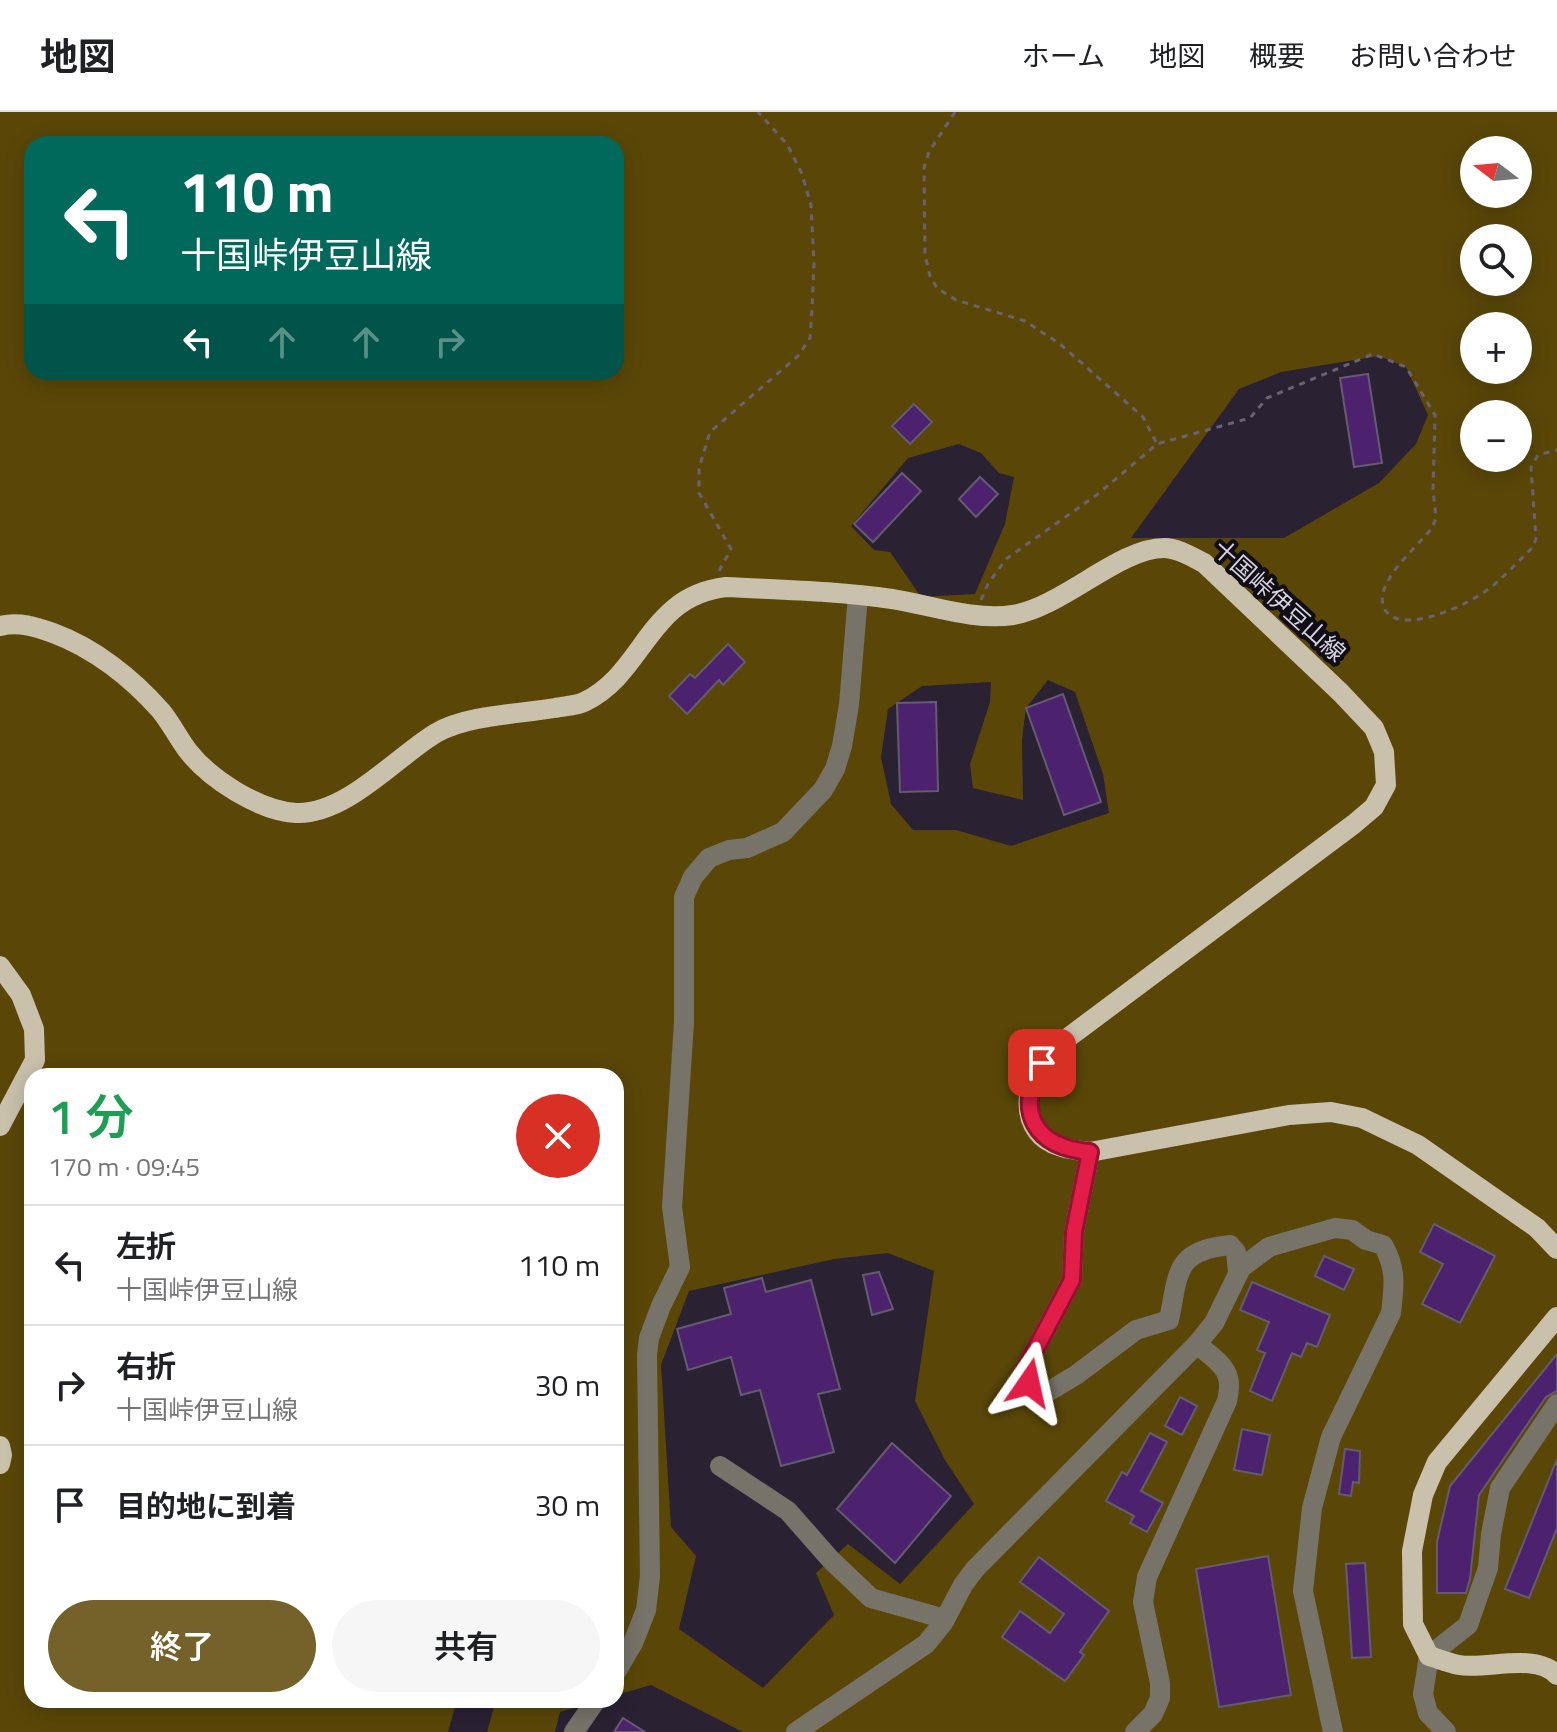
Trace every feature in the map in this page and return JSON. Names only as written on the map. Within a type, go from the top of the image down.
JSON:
[{"type":"main road","name":"十国峠伊豆山線","points":[[0,626],[33,626],[65,638],[107,663],[132,681],[162,712],[189,752],[221,783],[268,807],[296,813],[322,810],[343,800],[437,733],[457,724],[582,703],[601,691],[630,661],[663,617],[695,594],[710,589],[726,587],[858,595],[975,614],[1012,615],[1048,604],[1133,555],[1163,548],[1181,552],[1204,563],[1374,728],[1384,752],[1386,785],[1374,807],[1069,1037],[1042,1063],[1032,1081],[1028,1102],[1037,1130],[1051,1142],[1090,1152],[1289,1115],[1331,1112],[1362,1118],[1418,1145],[1537,1228],[1557,1249]]},
{"type":"main road","points":[[0,966],[21,995],[34,1029],[35,1060],[31,1068]]},
{"type":"main road","points":[[0,1126],[24,1081]]},
{"type":"main road","points":[[1557,1317],[1437,1462],[1423,1495],[1412,1551],[1413,1624],[1429,1656],[1461,1666],[1522,1663],[1553,1671],[1557,1675]]},
{"type":"main road","points":[[0,1446],[0,1464]]},
{"type":"street","points":[[624,1658],[646,1610],[652,1539],[649,1338],[680,1267],[672,1207],[684,1022],[684,897],[693,877],[709,858],[729,850],[747,848],[783,832],[823,790],[835,769],[842,746],[849,705],[858,595]]},
{"type":"street","points":[[1090,1152],[1074,1232],[1072,1280],[1024,1371],[1029,1383],[1046,1393],[1076,1375],[1136,1330],[1169,1320],[1178,1276],[1187,1257],[1206,1247],[1230,1245],[1236,1252],[1238,1273]]},
{"type":"street","points":[[796,1732],[926,1644],[975,1569],[1197,1344],[1214,1323],[1238,1273],[1269,1247],[1335,1228],[1352,1230],[1366,1240],[1383,1245],[1393,1263],[1391,1313],[1331,1437],[1309,1531],[1303,1591],[1333,1732]]},
{"type":"street","points":[[1135,1732],[1153,1714],[1160,1698],[1160,1683],[1143,1602],[1147,1577],[1227,1401],[1231,1385],[1227,1370],[1197,1344]]},
{"type":"street","points":[[1446,1732],[1428,1713],[1423,1694],[1429,1656],[1468,1625],[1488,1568],[1500,1488],[1557,1404]]},
{"type":"street","points":[[720,1466],[788,1511],[831,1560],[871,1598],[945,1619]]},
{"type":"street","points":[[574,1732],[590,1708]]},
{"type":"path","points":[[710,589],[731,549],[699,493],[699,468],[710,432],[790,364],[810,338],[814,263],[811,205],[802,174],[787,144],[758,112]]},
{"type":"path","points":[[955,112],[929,152],[924,168],[925,255],[930,276],[937,288],[956,300],[1025,321],[1060,344],[1143,417],[1157,444]]},
{"type":"path","points":[[975,614],[988,584],[1006,559],[1098,494],[1157,444],[1250,418],[1267,398],[1373,354],[1406,367],[1435,415],[1433,490],[1436,518],[1432,528],[1386,584],[1381,599],[1385,611],[1395,619],[1423,620],[1473,600],[1533,547],[1536,539],[1531,467],[1538,455],[1557,450]]},
{"type":"shaded area","points":[[0,112],[1557,112],[1557,1732],[743,1732],[651,1685],[624,1693],[624,1068],[24,1068],[24,1708],[455,1708],[448,1732],[0,1732]],"holes":[[[1379,356],[1406,367],[1428,415],[1416,444],[1379,483],[1284,538],[1131,538],[1239,389],[1281,372]],[[959,444],[981,453],[999,473],[1014,477],[1005,524],[975,594],[921,597],[890,552],[874,550],[851,526],[908,458]],[[1048,680],[1075,692],[1103,774],[1109,813],[1011,846],[956,830],[913,830],[891,804],[881,757],[888,709],[922,686],[991,682],[990,702],[970,764],[973,788],[1023,800],[1022,739],[1026,708]],[[888,1253],[934,1271],[915,1401],[945,1460],[974,1504],[900,1584],[848,1544],[816,1573],[834,1615],[763,1688],[679,1629],[696,1556],[671,1527],[661,1365],[689,1291],[834,1259]]]},
{"type":"shaded area","points":[[494,1708],[573,1708],[560,1712],[555,1732],[487,1732]]},
{"type":"building","points":[[1368,374],[1382,463],[1354,467],[1340,378]]},
{"type":"building","points":[[914,404],[932,422],[910,444],[892,426]]},
{"type":"building","points":[[902,473],[921,491],[873,542],[854,524]]},
{"type":"building","points":[[980,477],[998,494],[976,517],[959,499]]},
{"type":"building","points":[[728,644],[745,662],[723,685],[719,680],[687,714],[669,696],[690,674],[695,678]]},
{"type":"building","points":[[1063,694],[1101,802],[1064,815],[1026,708]]},
{"type":"building","points":[[936,702],[938,791],[900,792],[897,703]]},
{"type":"building","points":[[1434,1224],[1495,1256],[1460,1323],[1422,1304],[1443,1264],[1420,1252]]},
{"type":"building","points":[[1324,1256],[1354,1269],[1344,1290],[1315,1276]]},
{"type":"building","points":[[879,1272],[893,1309],[872,1315],[863,1275]]},
{"type":"building","points":[[762,1278],[766,1292],[811,1280],[840,1389],[818,1394],[834,1452],[781,1466],[760,1390],[741,1395],[731,1357],[688,1370],[677,1329],[731,1314],[724,1288]]},
{"type":"building","points":[[1252,1282],[1330,1315],[1317,1347],[1307,1343],[1301,1357],[1292,1353],[1272,1401],[1250,1391],[1265,1353],[1257,1350],[1269,1322],[1240,1310]]},
{"type":"building","points":[[1557,1354],[1557,1391],[1546,1397],[1479,1495],[1466,1593],[1437,1593],[1437,1542],[1450,1486]]},
{"type":"building","points":[[1180,1397],[1197,1406],[1182,1435],[1165,1426]]},
{"type":"building","points":[[1242,1429],[1270,1435],[1262,1475],[1234,1470]]},
{"type":"building","points":[[1150,1433],[1167,1442],[1141,1491],[1163,1503],[1147,1532],[1130,1523],[1134,1516],[1106,1501],[1122,1472],[1127,1475]]},
{"type":"building","points":[[892,1443],[951,1496],[895,1563],[837,1509]]},
{"type":"building","points":[[1345,1449],[1360,1451],[1359,1483],[1353,1482],[1351,1496],[1339,1494]]},
{"type":"building","points":[[1557,1459],[1557,1528],[1529,1598],[1505,1589]]},
{"type":"building","points":[[1268,1556],[1291,1695],[1219,1707],[1196,1569]]},
{"type":"building","points":[[1039,1557],[1109,1611],[1080,1652],[1084,1655],[1065,1681],[1002,1637],[1020,1611],[1050,1633],[1064,1614],[1020,1582]]},
{"type":"building","points":[[1365,1563],[1371,1657],[1352,1658],[1346,1564]]},
{"type":"building","points":[[623,1718],[645,1732],[614,1732]]},
{"type":"route","points":[[1029,1383],[1024,1371],[1072,1280],[1074,1232],[1090,1152],[1071,1150],[1051,1142],[1037,1130],[1028,1102],[1032,1081],[1042,1063]]}]
